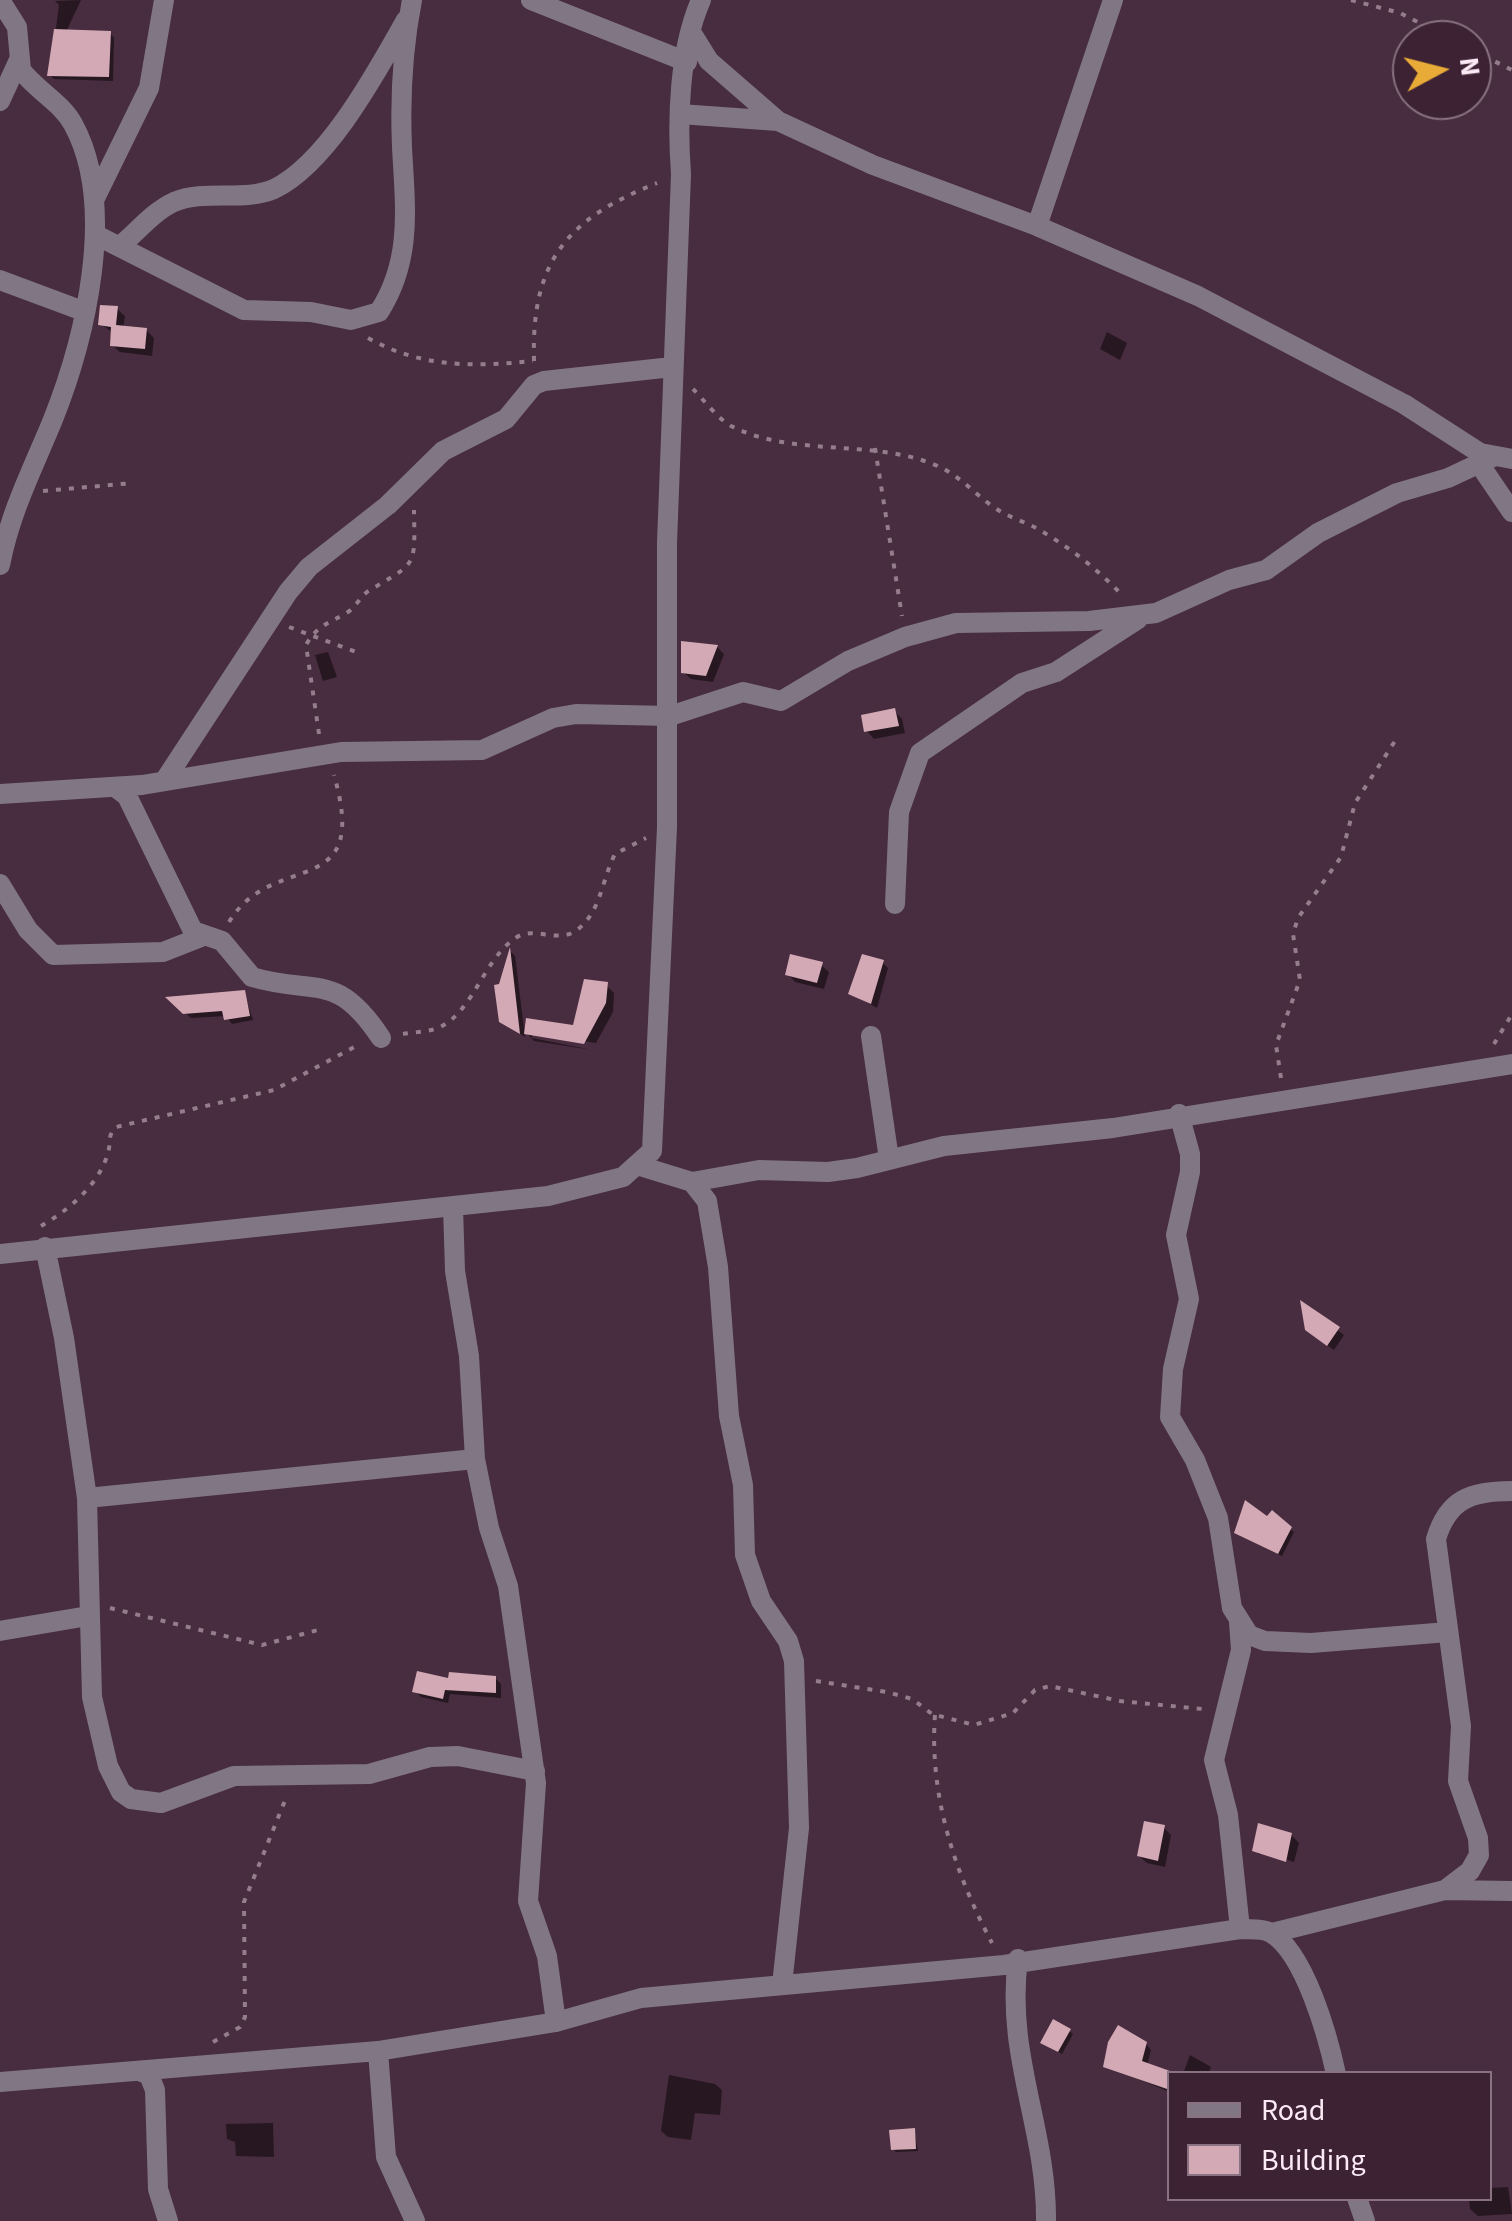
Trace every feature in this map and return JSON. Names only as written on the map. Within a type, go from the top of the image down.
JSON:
[{"type":"street","points":[[0,0],[17,27],[18,62],[0,101]]},
{"type":"street","points":[[94,198],[149,88],[164,0]]},
{"type":"street","points":[[531,0],[687,62]]},
{"type":"street","points":[[3,1253],[453,1208],[594,1186],[640,1166],[652,1151],[670,716],[666,543],[680,114],[691,32],[701,0]]},
{"type":"street","points":[[1037,226],[1113,0]]},
{"type":"street","points":[[96,236],[244,310],[311,312],[352,320],[379,312],[388,299],[408,225],[402,146],[411,6]]},
{"type":"street","points":[[120,246],[172,203],[267,191],[295,175],[328,140],[374,76],[411,6]]},
{"type":"street","points":[[691,32],[709,60],[778,120],[873,165],[1037,226],[1198,296],[1404,404],[1495,460],[1512,512]]},
{"type":"street","points":[[0,565],[10,515],[53,419],[84,311],[96,236],[94,198],[71,120],[26,77],[18,62]]},
{"type":"street","points":[[680,114],[778,120]]},
{"type":"street","points":[[0,280],[84,311]]},
{"type":"street","points":[[165,780],[288,592],[309,567],[414,481],[444,451],[506,419],[534,385],[672,367]]},
{"type":"street","points":[[895,904],[899,812],[920,753],[970,716],[1022,684],[1068,666],[1142,616],[1229,580],[1266,570],[1318,534],[1398,493],[1495,460]]},
{"type":"street","points":[[0,794],[115,787],[326,754],[482,750],[553,718],[576,714],[670,716],[743,692],[774,700],[790,698],[848,661],[905,637],[956,624],[1142,616]]},
{"type":"street","points":[[115,787],[127,796],[187,920],[252,976],[305,984],[351,1001],[381,1038]]},
{"type":"street","points":[[0,884],[28,930],[53,955],[163,952],[212,939]]},
{"type":"street","points":[[871,1036],[890,1159]]},
{"type":"street","points":[[640,1166],[692,1182],[759,1170],[828,1172],[944,1146],[1032,1139],[1512,1064]]},
{"type":"street","points":[[1179,1114],[1190,1154],[1190,1172],[1176,1235],[1190,1299],[1173,1369],[1170,1418],[1195,1460],[1218,1518],[1232,1608],[1249,1636],[1266,1641],[1311,1642],[1448,1632]]},
{"type":"street","points":[[692,1182],[707,1200],[718,1267],[729,1416],[743,1486],[745,1554],[760,1601],[788,1641],[796,1674],[799,1828],[782,1985]]},
{"type":"street","points":[[453,1208],[455,1271],[468,1356],[475,1459],[489,1528],[508,1586],[538,1796],[528,1901],[548,1956],[556,2022]]},
{"type":"street","points":[[45,1247],[64,1338],[87,1498],[92,1697],[114,1781],[130,1799],[161,1804],[251,1773],[369,1774],[402,1762],[458,1756],[534,1771]]},
{"type":"street","points":[[87,1498],[475,1459]]},
{"type":"street","points":[[1446,1890],[1470,1871],[1478,1855],[1478,1838],[1458,1782],[1461,1726],[1436,1540],[1444,1513],[1476,1496],[1512,1490]]},
{"type":"street","points":[[0,1631],[88,1608]]},
{"type":"street","points":[[1239,1620],[1241,1650],[1214,1760],[1228,1815],[1240,1929]]},
{"type":"street","points":[[0,2082],[378,2052],[556,2022],[641,1998],[1011,1962],[1240,1929],[1272,1933],[1446,1890],[1512,1891]]},
{"type":"street","points":[[1272,1933],[1290,1951],[1320,2015],[1335,2071]]},
{"type":"street","points":[[1011,1962],[1018,2063],[1042,2163],[1046,2221]]},
{"type":"street","points":[[378,2052],[386,2157],[415,2221]]},
{"type":"street","points":[[140,2071],[149,2076],[155,2090],[156,2174],[162,2210],[168,2221]]},
{"type":"path","points":[[1351,0],[1414,20]]},
{"type":"path","points":[[534,361],[538,300],[546,266],[556,252],[591,217],[680,174]]},
{"type":"path","points":[[352,320],[368,337],[425,362],[469,366],[534,361],[558,379]]},
{"type":"path","points":[[672,367],[728,424],[790,442],[875,448],[934,464],[964,479],[995,508],[1035,527],[1096,568],[1142,616]]},
{"type":"path","points":[[875,448],[905,637]]},
{"type":"path","points":[[212,939],[247,899],[272,881],[318,870],[335,852],[342,817],[307,669],[306,645],[312,635],[410,565],[414,481]]},
{"type":"path","points":[[22,488],[70,490],[133,483]]},
{"type":"path","points":[[312,635],[356,652]]},
{"type":"path","points":[[1284,1102],[1276,1045],[1300,980],[1293,934],[1298,918],[1340,857],[1360,792],[1395,741]]},
{"type":"path","points":[[3,1253],[63,1214],[88,1187],[108,1156],[109,1135],[116,1127],[274,1090],[342,1051],[381,1038],[442,1026],[515,938],[533,933],[567,936],[578,930],[603,890],[615,854],[667,827]]},
{"type":"path","points":[[1483,1066],[1512,1014]]},
{"type":"path","points":[[88,1608],[247,1644],[280,1644],[318,1630]]},
{"type":"path","points":[[796,1674],[822,1683],[852,1683],[912,1699],[935,1715],[974,1725],[1013,1713],[1035,1690],[1050,1686],[1120,1701],[1227,1712]]},
{"type":"path","points":[[935,1715],[935,1771],[950,1848],[978,1918],[1011,1962]]},
{"type":"path","points":[[207,2065],[209,2046],[240,2028],[245,2017],[242,1917],[250,1885],[283,1803],[300,1783],[317,1774]]},
{"type":"building","points":[[54,29],[111,31],[109,77],[47,76]]},
{"type":"building","points":[[100,305],[118,306],[116,325],[147,328],[145,349],[110,346],[111,327],[98,325]]},
{"type":"building","points":[[681,641],[718,645],[706,676],[681,673]]},
{"type":"building","points":[[895,708],[899,726],[864,732],[861,715]]},
{"type":"building","points":[[510,947],[520,1034],[499,1022],[494,985],[499,984]]},
{"type":"building","points":[[790,954],[823,962],[817,983],[785,975]]},
{"type":"building","points":[[862,954],[884,960],[871,1004],[848,994]]},
{"type":"building","points":[[584,979],[608,982],[606,1003],[584,1044],[524,1034],[526,1018],[573,1025]]},
{"type":"building","points":[[245,990],[250,1016],[224,1020],[222,1011],[183,1014],[165,997]]},
{"type":"building","points":[[1300,1300],[1340,1327],[1327,1346],[1305,1330]]},
{"type":"building","points":[[1245,1500],[1267,1516],[1272,1510],[1292,1527],[1278,1554],[1234,1533]]},
{"type":"building","points":[[417,1671],[448,1678],[449,1672],[496,1676],[496,1693],[445,1690],[443,1699],[412,1692]]},
{"type":"building","points":[[1144,1821],[1165,1825],[1158,1861],[1137,1856]]},
{"type":"building","points":[[1258,1823],[1292,1833],[1286,1862],[1252,1851]]},
{"type":"building","points":[[1053,2019],[1071,2029],[1058,2052],[1040,2043]]},
{"type":"building","points":[[1118,2025],[1147,2042],[1142,2061],[1170,2071],[1167,2089],[1103,2067],[1108,2042]]},
{"type":"building","points":[[915,2128],[916,2149],[891,2150],[889,2130]]}]
